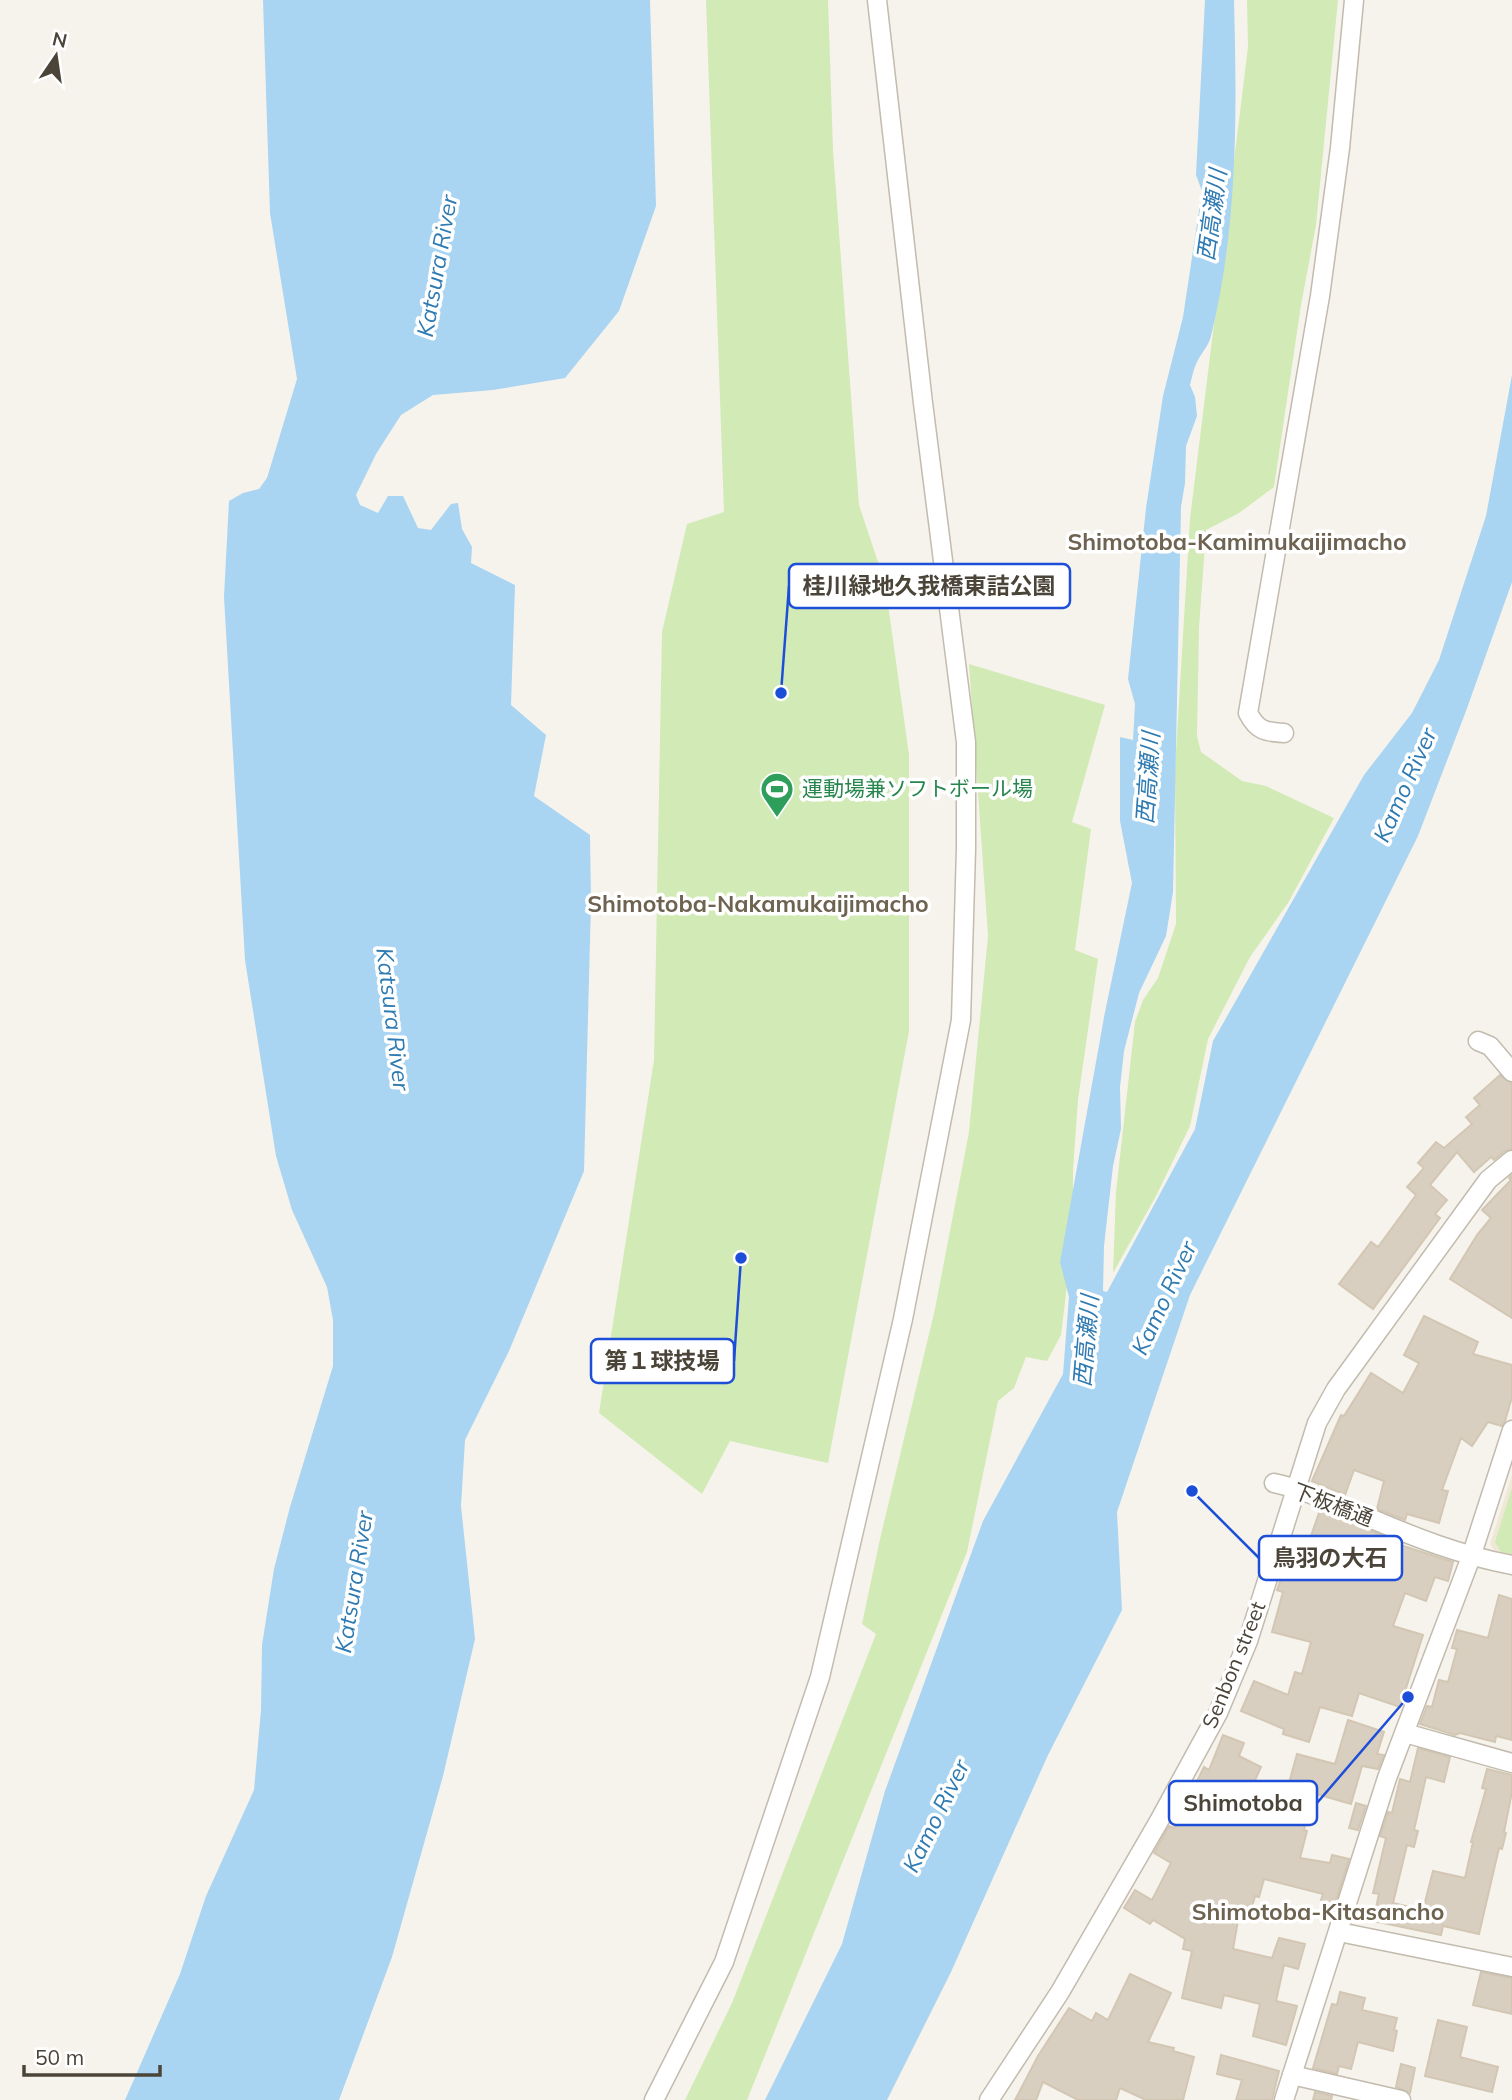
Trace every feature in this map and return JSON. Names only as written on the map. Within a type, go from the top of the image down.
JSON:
[{"type":"street","points":[[654,2100],[724,1962],[820,1677],[903,1320],[961,1020],[967,849],[966,742],[923,403],[877,0]]},
{"type":"street","points":[[1284,733],[1261,729],[1254,724],[1248,713],[1320,296],[1354,0]]},
{"type":"street","points":[[1478,1041],[1490,1046],[1512,1072]]},
{"type":"street","name":"Senbon street","points":[[989,2100],[1060,1992],[1218,1713],[1248,1641],[1318,1423],[1336,1389],[1488,1180],[1512,1160]]},
{"type":"street","points":[[1284,2100],[1387,1778],[1471,1557],[1512,1430]]},
{"type":"street","name":"下板橋通","points":[[1274,1483],[1296,1488],[1471,1557],[1512,1565]]},
{"type":"street","points":[[1405,1733],[1512,1763]]},
{"type":"street","points":[[1339,1932],[1512,1967]]},
{"type":"street","points":[[1292,2075],[1401,2100]]},
{"type":"shaded area","points":[[1512,1475],[1512,1556],[1497,1554],[1490,1544]]},
{"type":"green space","points":[[706,0],[828,0],[833,150],[859,505],[885,583],[909,755],[909,1031],[828,1463],[730,1441],[702,1494],[599,1413],[654,1060],[662,632],[687,524],[724,512]]},
{"type":"green space","points":[[1247,0],[1338,0],[1316,225],[1301,305],[1274,487],[1239,513],[1206,530],[1199,628],[1197,736],[1201,752],[1242,781],[1266,786],[1334,818],[1288,903],[1250,957],[1208,1039],[1190,1126],[1156,1196],[1113,1273],[1116,1192],[1135,1022],[1143,1000],[1158,978],[1176,924],[1175,769],[1190,519],[1248,47]]},
{"type":"green space","points":[[969,664],[1105,705],[1072,822],[1091,829],[1075,950],[1098,959],[1078,1100],[1073,1170],[1073,1236],[1061,1335],[1047,1361],[1026,1357],[1014,1388],[998,1401],[967,1552],[747,2100],[685,2100],[732,2003],[876,1634],[862,1624],[935,1309],[969,1132],[988,936]]},
{"type":"green space","points":[[1512,1488],[1512,1554],[1501,1552],[1495,1542]]},
{"type":"water","name":"Katsura River","points":[[263,0],[650,0],[656,206],[619,311],[565,378],[493,390],[433,395],[401,415],[376,454],[356,495],[360,505],[378,513],[388,496],[403,496],[418,528],[431,530],[451,504],[458,503],[462,529],[472,547],[471,563],[515,585],[511,705],[546,735],[534,796],[590,835],[591,902],[584,1171],[509,1351],[465,1440],[461,1506],[475,1639],[443,1776],[392,1957],[339,2100],[125,2100],[180,1974],[206,1896],[254,1790],[261,1710],[262,1645],[274,1569],[333,1366],[333,1320],[327,1287],[292,1210],[276,1156],[245,960],[224,597],[229,501],[243,493],[259,489],[267,478],[297,379],[270,213]]},
{"type":"water","points":[[1205,0],[1234,0],[1235,127],[1231,211],[1220,295],[1211,336],[1193,372],[1190,385],[1195,397],[1197,416],[1186,446],[1181,507],[1173,892],[1166,936],[1139,993],[1124,1051],[1120,1087],[1121,1129],[1113,1166],[1104,1246],[1103,1291],[1107,1292],[1195,1129],[1213,1041],[1364,775],[1412,713],[1439,660],[1486,516],[1512,375],[1512,582],[1418,836],[1190,1295],[1117,1512],[1122,1610],[1048,1755],[951,1972],[887,2100],[765,2100],[842,1944],[885,1791],[983,1521],[1063,1374],[1069,1297],[1060,1262],[1105,1012],[1132,883],[1120,821],[1120,737],[1133,740],[1135,704],[1128,679],[1146,508],[1163,396],[1183,317],[1202,191],[1196,175]]},
{"type":"building","points":[[1500,1075],[1512,1084],[1512,1149],[1494,1160],[1491,1157],[1474,1172],[1457,1152],[1430,1185],[1447,1200],[1435,1214],[1440,1218],[1373,1309],[1339,1284],[1371,1242],[1378,1247],[1416,1195],[1407,1187],[1424,1168],[1418,1163],[1436,1142],[1444,1148],[1472,1124],[1466,1117],[1480,1105],[1474,1098]]},
{"type":"building","points":[[1512,1175],[1512,1318],[1450,1279],[1477,1235],[1491,1218],[1482,1210],[1511,1180],[1509,1178]]},
{"type":"building","points":[[1424,1316],[1478,1342],[1473,1354],[1512,1365],[1512,1397],[1505,1421],[1502,1426],[1488,1422],[1472,1446],[1461,1438],[1442,1490],[1448,1491],[1439,1523],[1407,1514],[1405,1520],[1377,1509],[1384,1481],[1354,1470],[1345,1495],[1312,1481],[1341,1415],[1344,1416],[1371,1373],[1403,1393],[1419,1363],[1404,1355]]},
{"type":"building","points":[[1320,1510],[1398,1542],[1397,1544],[1453,1562],[1448,1581],[1435,1577],[1426,1601],[1405,1593],[1393,1626],[1423,1635],[1400,1707],[1359,1693],[1352,1716],[1320,1707],[1309,1742],[1283,1734],[1284,1729],[1241,1711],[1254,1681],[1288,1695],[1295,1672],[1302,1674],[1311,1642],[1272,1632],[1283,1592],[1277,1590],[1284,1570],[1287,1571],[1296,1550],[1305,1553]]},
{"type":"building","points":[[1499,1595],[1512,1599],[1512,1740],[1496,1736],[1495,1742],[1460,1733],[1455,1735],[1420,1724],[1427,1706],[1432,1707],[1439,1680],[1448,1682],[1457,1649],[1452,1648],[1457,1630],[1488,1638]]},
{"type":"building","points":[[1348,1720],[1384,1732],[1377,1754],[1384,1755],[1378,1769],[1362,1766],[1351,1804],[1313,1793],[1300,1858],[1330,1863],[1332,1855],[1349,1859],[1335,1904],[1321,1900],[1323,1894],[1264,1879],[1259,1897],[1255,1896],[1249,1918],[1239,1915],[1233,1949],[1272,1958],[1279,1938],[1305,1944],[1298,1969],[1284,1965],[1276,2001],[1297,2006],[1286,2045],[1253,2036],[1260,2004],[1224,1995],[1221,2008],[1182,1998],[1192,1951],[1183,1949],[1185,1939],[1153,1920],[1150,1924],[1124,1908],[1135,1890],[1152,1900],[1171,1863],[1154,1853],[1169,1826],[1174,1828],[1204,1767],[1209,1770],[1223,1735],[1244,1743],[1239,1756],[1261,1767],[1251,1789],[1284,1801],[1297,1754],[1335,1764]]},
{"type":"building","points":[[1418,1748],[1450,1757],[1444,1782],[1426,1777],[1414,1830],[1418,1831],[1414,1847],[1407,1845],[1393,1903],[1423,1910],[1433,1871],[1465,1878],[1471,1842],[1486,1789],[1482,1788],[1487,1769],[1512,1775],[1506,1833],[1502,1849],[1499,1848],[1479,1934],[1443,1926],[1441,1935],[1373,1921],[1379,1894],[1373,1893],[1386,1838],[1380,1836],[1388,1812],[1392,1813],[1400,1779],[1410,1782]]},
{"type":"building","points":[[1356,1803],[1366,1806],[1358,1830],[1349,1828]]},
{"type":"building","points":[[1481,1972],[1512,1978],[1512,2014],[1473,2005]]},
{"type":"building","points":[[1130,1974],[1171,1993],[1148,2042],[1174,2048],[1173,2051],[1194,2057],[1183,2100],[1146,2100],[1120,2088],[1116,2100],[1078,2100],[1043,2082],[1036,2100],[1015,2100],[1038,2056],[1069,2008],[1092,2021],[1096,2013],[1108,2020]]},
{"type":"building","points":[[1340,1992],[1365,1998],[1362,2010],[1397,2018],[1394,2030],[1397,2031],[1393,2051],[1358,2042],[1351,2069],[1339,2066],[1337,2074],[1313,2068],[1332,2004],[1337,2005]]},
{"type":"building","points":[[1438,2020],[1467,2027],[1460,2057],[1498,2067],[1492,2092],[1425,2076]]},
{"type":"building","points":[[1221,2055],[1279,2071],[1272,2100],[1236,2100],[1242,2080],[1217,2074]]},
{"type":"building","points":[[1401,2064],[1415,2068],[1410,2093],[1396,2087]]},
{"type":"building","points":[[1315,2092],[1332,2096],[1331,2100],[1313,2100]]},
{"type":"place","name":"桂川緑地久我橋東詰公園","points":[[781,693]]},
{"type":"place","name":"運動場兼ソフトボール場","points":[[777,819]]},
{"type":"place","name":"第１球技場","points":[[741,1258]]},
{"type":"place","name":"鳥羽の大石","points":[[1192,1491]]},
{"type":"place","name":"Shimotoba","points":[[1408,1697]]},
{"type":"district","name":"Shimotoba-Kamimukaijimacho","points":[[1237,542]]},
{"type":"district","name":"Shimotoba-Nakamukaijimacho","points":[[758,904]]},
{"type":"district","name":"Shimotoba-Kitasancho","points":[[1318,1912]]},
{"type":"water label","name":"西高瀬川","points":[[1212,215]]},
{"type":"water label","name":"西高瀬川","points":[[1148,778]]},
{"type":"water label","name":"Kamo River","points":[[1405,785]]},
{"type":"water label","name":"Kamo River","points":[[1164,1298]]},
{"type":"water label","name":"西高瀬川","points":[[1086,1341]]},
{"type":"water label","name":"Kamo River","points":[[936,1816]]}]
